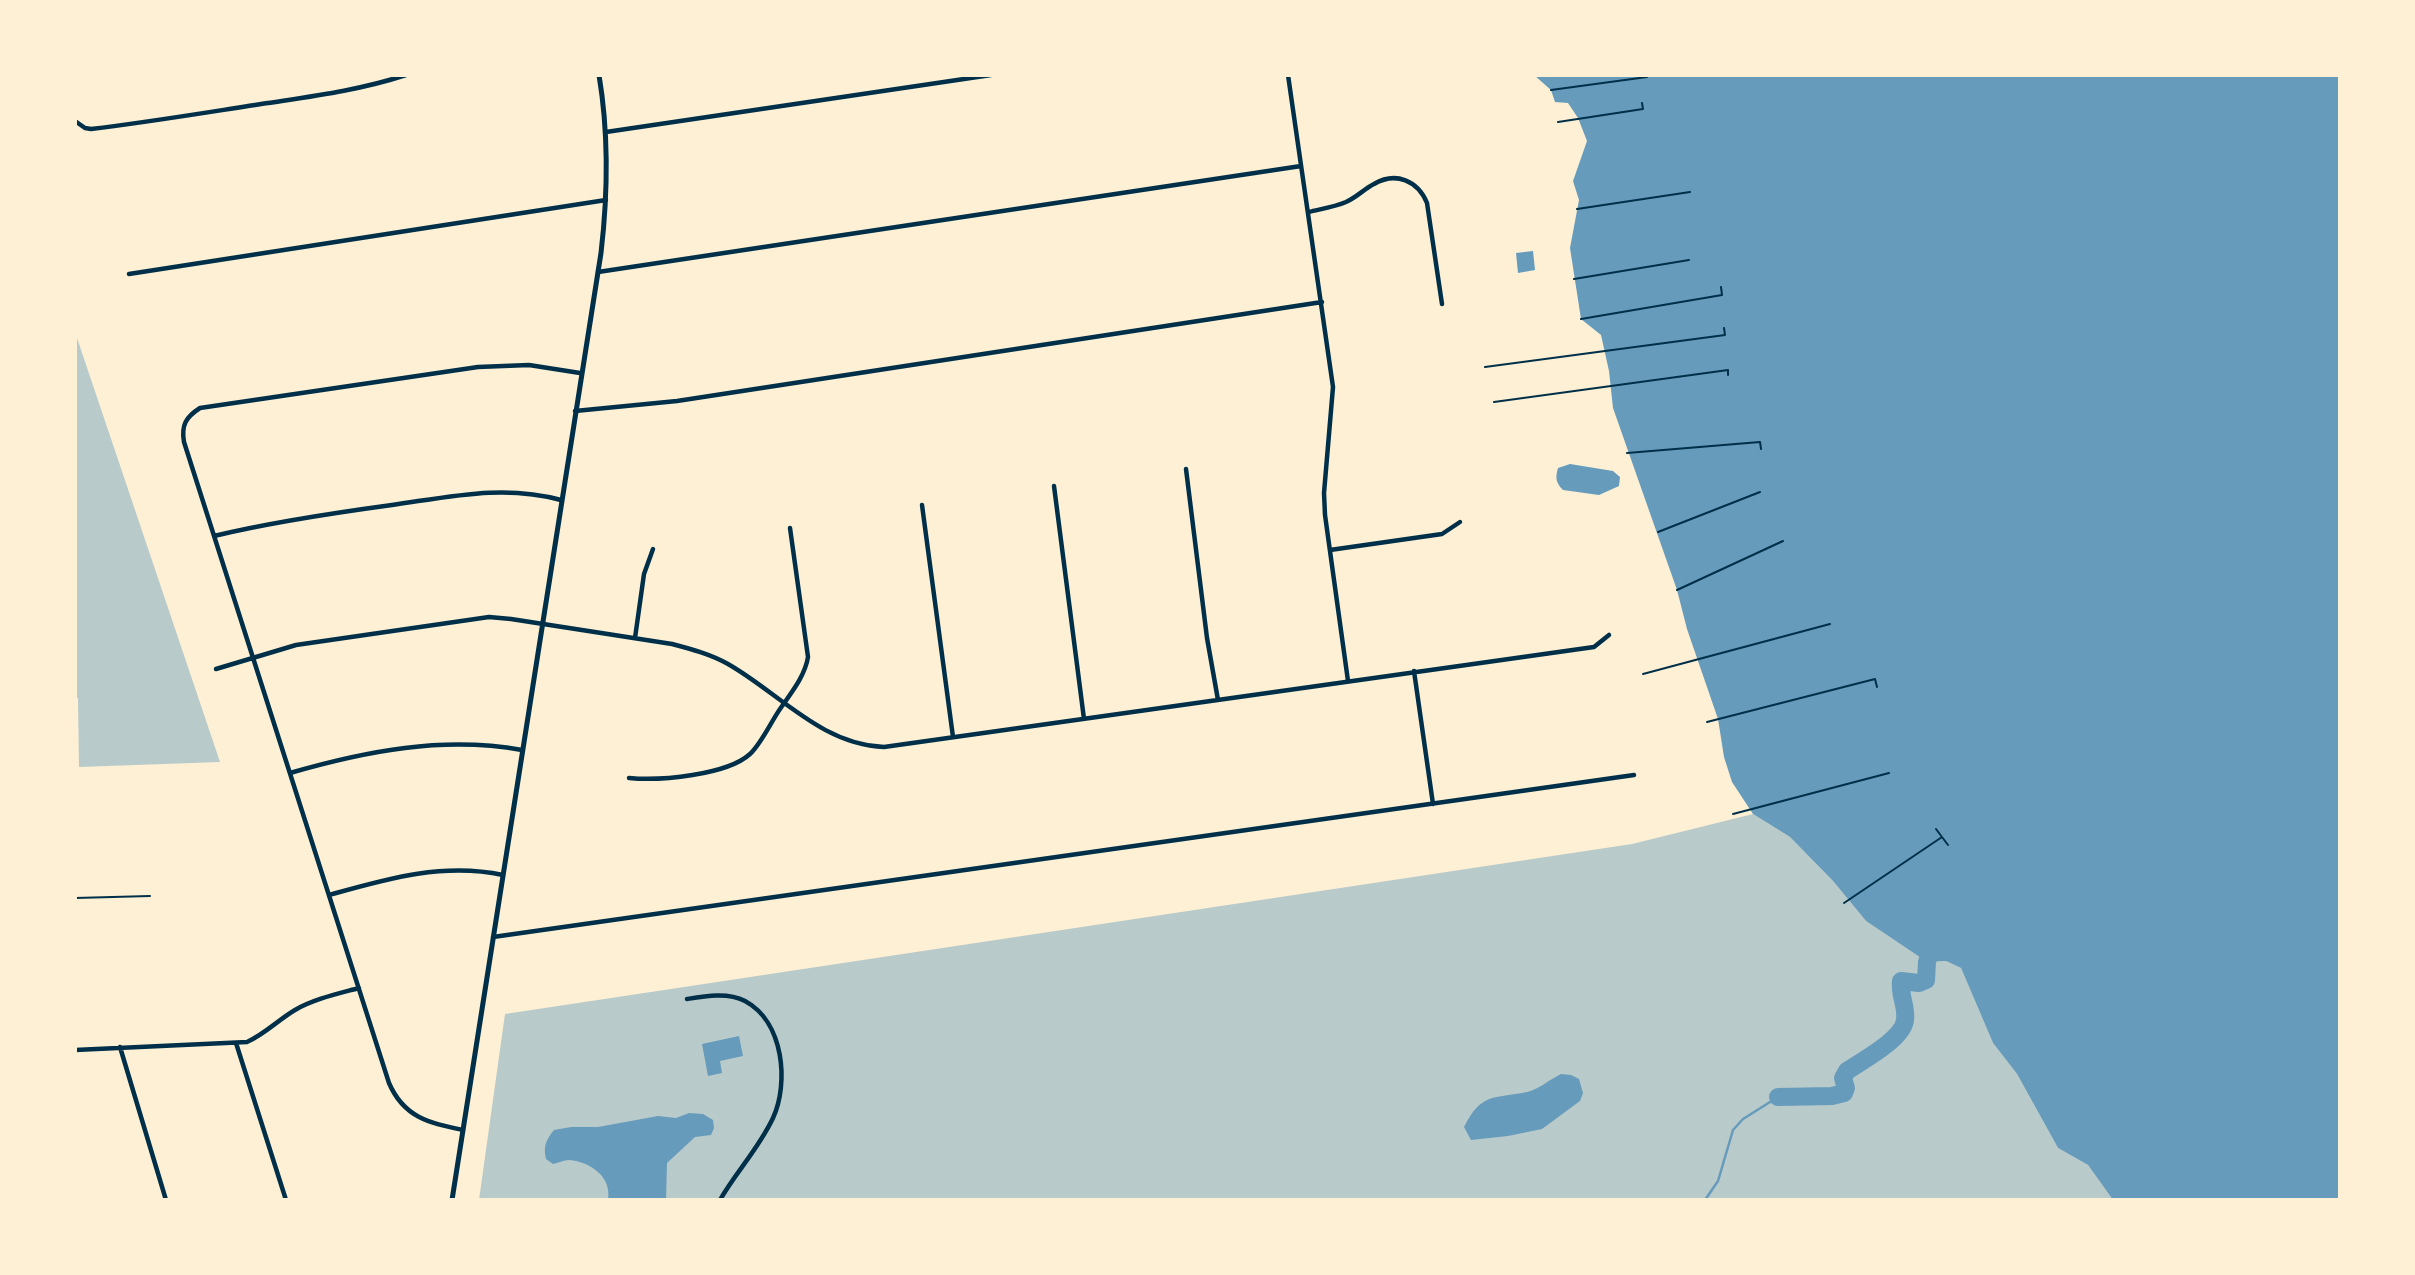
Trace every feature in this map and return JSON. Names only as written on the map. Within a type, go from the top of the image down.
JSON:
[{"type":"street","points":[[75,121],[91,129],[156,121],[362,88],[405,75]]},
{"type":"street","points":[[452,1200],[598,272],[608,165],[599,75]]},
{"type":"street","points":[[606,132],[992,75]]},
{"type":"street","points":[[1288,75],[1333,387],[1324,493],[1325,515],[1348,681]]},
{"type":"street","points":[[598,272],[1301,166]]},
{"type":"street","points":[[1309,212],[1343,203],[1381,180],[1393,178],[1411,182],[1420,189],[1427,203],[1442,304]]},
{"type":"street","points":[[129,274],[606,200]]},
{"type":"street","points":[[575,411],[677,401],[1322,302]]},
{"type":"street","points":[[463,1130],[423,1120],[397,1098],[389,1083],[182,429],[186,420],[200,408],[478,366],[529,365],[580,373]]},
{"type":"street","points":[[1186,468],[1194,544],[1218,700]]},
{"type":"street","points":[[1054,486],[1084,719]]},
{"type":"street","points":[[214,536],[354,510],[474,492],[521,493],[561,500]]},
{"type":"street","points":[[922,505],[953,737]]},
{"type":"street","points":[[1330,550],[1443,534],[1460,522]]},
{"type":"street","points":[[629,778],[659,779],[737,764],[754,750],[785,703],[806,669],[808,657],[790,528]]},
{"type":"street","points":[[635,639],[644,574],[653,549]]},
{"type":"street","points":[[216,669],[282,648],[317,641],[489,617],[672,644],[712,656],[818,726],[856,743],[874,747],[895,747],[1594,647],[1609,635]]},
{"type":"street","points":[[1414,671],[1433,804]]},
{"type":"street","points":[[290,773],[364,754],[430,744],[481,744],[522,750]]},
{"type":"street","points":[[493,937],[1634,775]]},
{"type":"street","points":[[329,895],[412,873],[436,870],[481,871],[503,875]]},
{"type":"street","points":[[75,1050],[247,1042],[257,1038],[294,1011],[313,1002],[359,988]]},
{"type":"street","points":[[687,999],[720,995],[745,1001],[768,1025],[781,1067],[781,1095],[774,1117],[720,1200]]},
{"type":"street","points":[[236,1043],[286,1200]]},
{"type":"street","points":[[120,1047],[166,1200]]},
{"type":"lane","points":[[75,898],[150,896]]},
{"type":"path","points":[[1551,90],[1647,75]]},
{"type":"path","points":[[1558,122],[1643,109],[1642,103]]},
{"type":"path","points":[[1577,209],[1690,192]]},
{"type":"path","points":[[1574,279],[1689,260]]},
{"type":"path","points":[[1581,318],[1722,295],[1721,287]]},
{"type":"path","points":[[1485,367],[1725,335],[1724,328]]},
{"type":"path","points":[[1494,402],[1728,370],[1728,375]]},
{"type":"path","points":[[1627,453],[1760,442],[1761,449]]},
{"type":"path","points":[[1658,532],[1760,492]]},
{"type":"path","points":[[1677,590],[1783,541]]},
{"type":"path","points":[[1643,674],[1830,624]]},
{"type":"path","points":[[1707,722],[1875,678],[1877,687]]},
{"type":"path","points":[[1733,814],[1889,774]]},
{"type":"path","points":[[1936,829],[1948,845]]},
{"type":"path","points":[[1844,902],[1942,837]]},
{"type":"shaded area","points":[[75,332],[220,762],[79,767],[78,698],[75,698]]},
{"type":"shaded area","points":[[1753,814],[1790,837],[1833,881],[1866,921],[1927,962],[1946,961],[1961,968],[1993,1043],[2017,1074],[2058,1148],[2088,1165],[2113,1200],[479,1200],[505,1014],[1632,844]]},
{"type":"water","points":[[1534,75],[2340,75],[2340,1200],[2113,1200],[2088,1165],[2058,1148],[2017,1074],[1993,1043],[1961,968],[1946,961],[1927,962],[1866,921],[1833,881],[1790,837],[1753,814],[1732,782],[1724,757],[1718,719],[1687,629],[1677,590],[1613,408],[1601,335],[1581,319],[1570,248],[1579,200],[1573,181],[1587,141],[1578,118],[1568,103],[1555,102],[1551,90]]},
{"type":"water","points":[[1533,251],[1535,270],[1518,273],[1516,253]]},
{"type":"water","points":[[1570,464],[1613,471],[1620,477],[1619,486],[1599,495],[1563,490],[1557,480],[1558,468]]},
{"type":"water","points":[[739,1036],[743,1056],[720,1061],[722,1073],[708,1076],[702,1044]]},
{"type":"water","points":[[1561,1074],[1579,1079],[1583,1093],[1580,1101],[1542,1129],[1471,1140],[1464,1127],[1483,1102],[1531,1091]]},
{"type":"water","points":[[689,1113],[703,1114],[713,1120],[714,1128],[711,1135],[695,1137],[667,1163],[666,1200],[608,1200],[607,1184],[592,1167],[569,1160],[553,1164],[546,1159],[546,1143],[554,1130],[598,1127],[658,1116],[676,1118]]},
{"type":"waterway","points":[[1778,1097],[1832,1096],[1844,1093],[1846,1088],[1843,1078],[1847,1071],[1890,1042],[1903,1027],[1905,1015],[1901,981],[1919,983],[1926,980],[1930,952],[1941,948]]},
{"type":"waterway","points":[[1705,1200],[1718,1181],[1733,1130],[1743,1119],[1778,1097]]}]
